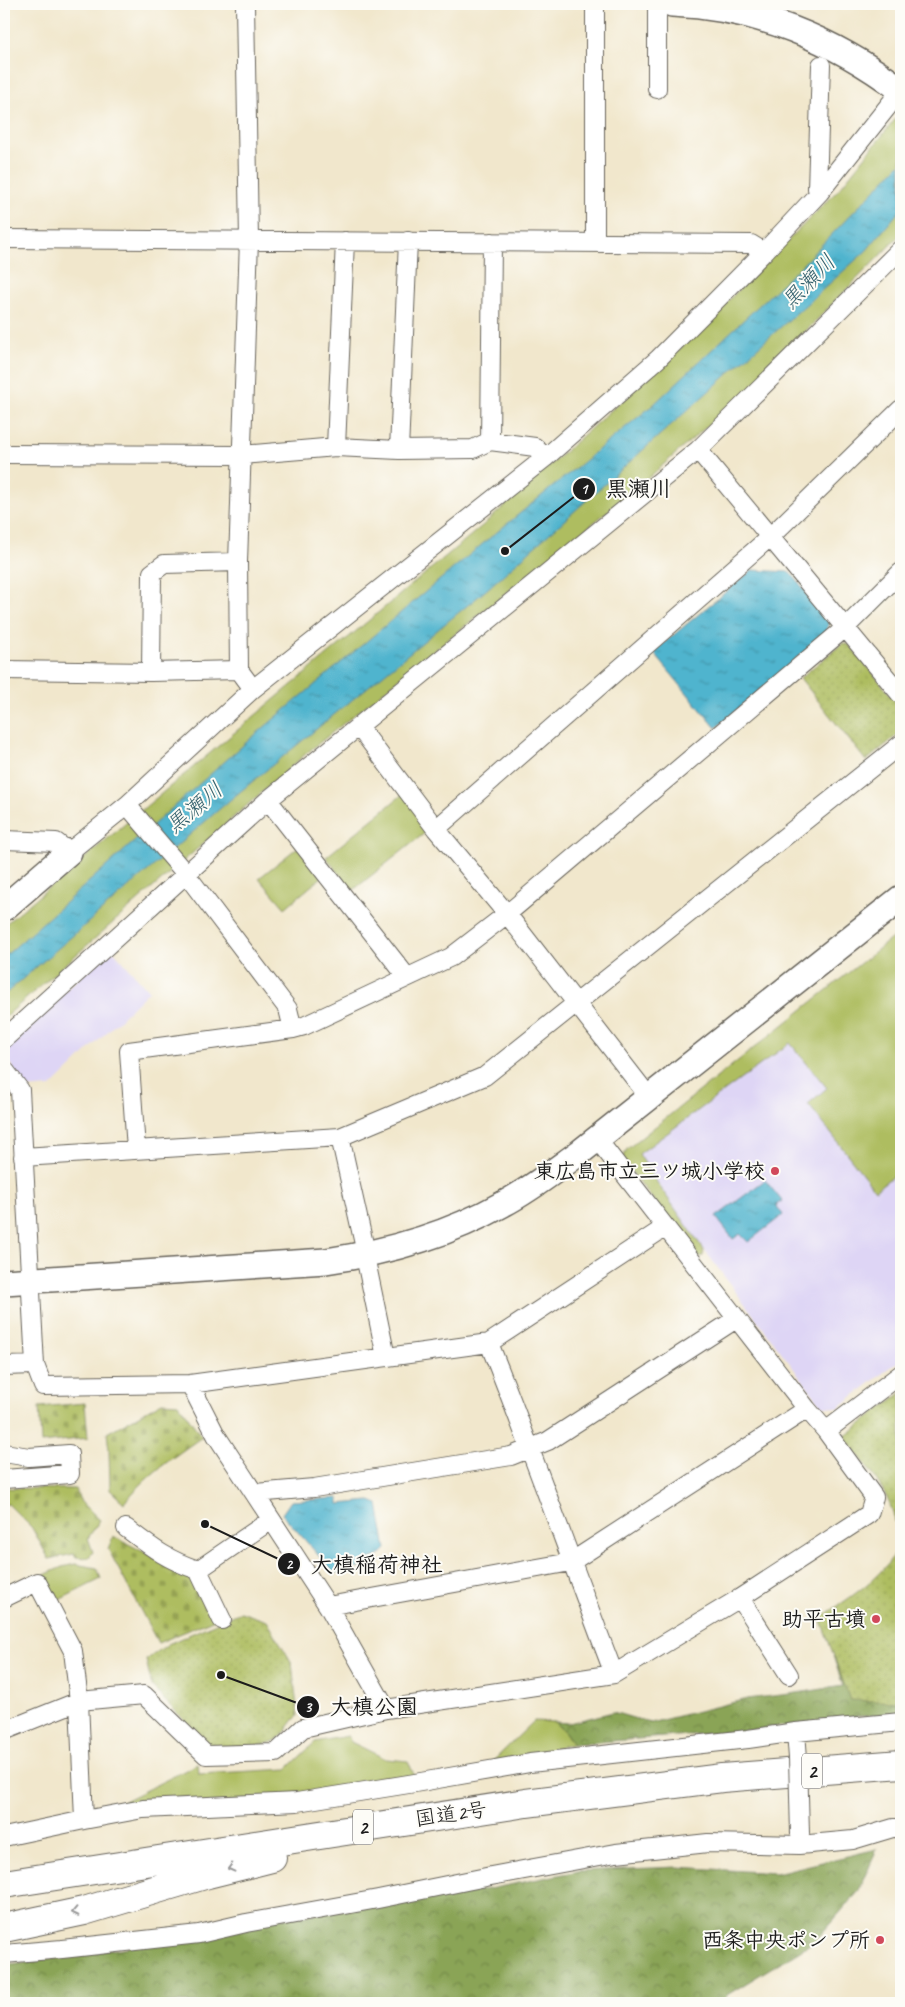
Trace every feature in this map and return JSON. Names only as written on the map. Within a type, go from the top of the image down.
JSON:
[{"type":"highway","points":[[722,1778],[901,1758]]},
{"type":"highway","name":"国道2号","points":[[4,1884],[431,1817],[722,1778],[901,1764]]},
{"type":"highway","points":[[722,1778],[901,1775]]},
{"type":"highway","points":[[4,1864],[197,1839],[431,1817]]},
{"type":"highway","points":[[4,1928],[84,1911],[208,1874],[431,1817]]},
{"type":"street","points":[[245,4],[249,240],[238,562],[238,670],[253,689]]},
{"type":"street","points":[[595,242],[596,4]]},
{"type":"street","points":[[657,4],[657,89]]},
{"type":"street","points":[[4,908],[69,852],[129,808],[253,689],[545,458],[658,359],[764,252],[820,192],[901,90],[873,68],[830,45],[790,28],[749,15],[714,8],[672,4]]},
{"type":"street","points":[[820,192],[817,189],[821,65]]},
{"type":"street","points":[[4,239],[751,244],[764,252]]},
{"type":"street","points":[[336,448],[345,241]]},
{"type":"street","points":[[399,450],[408,241]]},
{"type":"street","points":[[490,441],[492,242]]},
{"type":"street","points":[[4,1039],[184,872],[268,800],[359,728],[698,450],[901,251]]},
{"type":"street","points":[[436,829],[770,537],[901,409]]},
{"type":"street","points":[[4,454],[241,455],[336,448],[399,450],[473,449],[490,441],[535,447],[545,458]]},
{"type":"street","points":[[698,450],[901,695]]},
{"type":"street","points":[[151,672],[152,573],[164,564],[238,562]]},
{"type":"street","points":[[136,1149],[129,1051],[304,1026],[451,956],[507,914],[845,628],[901,572]]},
{"type":"street","points":[[4,670],[151,672],[238,670]]},
{"type":"street","points":[[359,728],[436,829],[507,914],[649,1097]]},
{"type":"street","points":[[23,1157],[340,1137],[485,1076],[901,744]]},
{"type":"street","points":[[268,800],[407,977]]},
{"type":"street","points":[[129,808],[184,872],[288,1009],[293,1029]]},
{"type":"street","points":[[4,840],[56,842],[69,852]]},
{"type":"street","points":[[4,1282],[316,1262],[365,1256],[441,1233],[504,1204],[543,1180],[901,898]]},
{"type":"street","points":[[4,1069],[20,1090],[35,1365],[43,1386],[190,1384],[489,1343],[664,1228]]},
{"type":"street","points":[[340,1137],[364,1244],[386,1357]]},
{"type":"street","points":[[4,1731],[79,1701],[144,1695],[206,1755],[276,1753],[303,1728],[386,1709],[614,1674],[740,1598],[869,1514],[874,1497],[826,1431],[664,1228],[597,1139]]},
{"type":"street","points":[[255,1493],[314,1488],[511,1456],[548,1440],[736,1319]]},
{"type":"street","points":[[489,1343],[531,1448],[571,1562],[614,1674]]},
{"type":"street","points":[[4,1366],[35,1365]]},
{"type":"street","points":[[826,1431],[901,1374]]},
{"type":"street","points":[[190,1384],[216,1435],[328,1606],[386,1709]]},
{"type":"street","points":[[328,1606],[571,1562],[807,1409]]},
{"type":"street","points":[[4,1453],[29,1457],[69,1454],[70,1474],[4,1479]]},
{"type":"street","points":[[198,1570],[271,1520]]},
{"type":"street","points":[[126,1528],[158,1553],[198,1570],[222,1620]]},
{"type":"street","points":[[4,1598],[37,1582],[73,1651],[79,1701],[84,1820]]},
{"type":"street","points":[[740,1598],[788,1675]]},
{"type":"street","points":[[4,1837],[143,1809],[297,1802],[415,1784],[530,1762],[901,1722]]},
{"type":"street","points":[[796,1732],[799,1840]]},
{"type":"street","points":[[4,1954],[62,1950],[199,1934],[246,1922],[369,1901],[616,1853],[708,1843],[853,1840],[893,1828],[901,1828]]},
{"type":"shaded area","points":[[112,949],[149,991],[51,1087],[24,1089],[6,1055],[7,1042]]},
{"type":"shaded area","name":"東広島市立三ツ城小学校","points":[[901,956],[901,1359],[838,1408],[822,1406],[708,1255],[639,1154]]},
{"type":"green space","points":[[901,112],[901,234],[749,389],[637,488],[308,752],[4,1018],[4,925],[482,526],[686,343],[839,189]]},
{"type":"green space","points":[[843,643],[850,645],[901,708],[901,732],[866,761],[800,678]]},
{"type":"green space","points":[[403,794],[430,829],[352,891],[326,857]]},
{"type":"green space","points":[[298,847],[322,877],[285,908],[259,878]]},
{"type":"green space","points":[[901,931],[901,1170],[875,1190],[808,1104],[827,1088],[790,1043],[639,1154],[704,1250],[703,1256],[698,1257],[622,1160],[627,1149]]},
{"type":"green space","points":[[901,1393],[901,1702],[850,1700],[820,1618],[871,1581],[895,1553],[897,1543],[896,1524],[886,1497],[871,1472],[844,1437]]},
{"type":"green space","points":[[162,1402],[178,1403],[202,1437],[151,1475],[124,1503],[110,1490],[107,1433]]},
{"type":"green space","points":[[85,1403],[88,1438],[41,1443],[39,1407]]},
{"type":"green space","points":[[4,1488],[75,1489],[81,1502],[100,1520],[88,1538],[93,1552],[88,1558],[76,1557],[74,1554],[49,1559],[32,1528],[8,1504],[4,1505]]},
{"type":"green space","points":[[113,1536],[190,1576],[215,1619],[158,1643],[108,1549]]},
{"type":"green space","points":[[75,1564],[97,1568],[101,1579],[57,1601],[44,1575],[62,1567]]},
{"type":"green space","points":[[241,1612],[267,1621],[292,1663],[298,1716],[281,1737],[272,1742],[245,1746],[209,1746],[152,1687],[146,1660],[168,1644]]},
{"type":"green space","points":[[901,1644],[901,1713],[851,1717],[754,1730],[573,1744],[565,1732],[554,1722],[569,1723],[613,1712],[650,1723],[747,1699],[843,1686],[833,1656]]},
{"type":"green space","points":[[534,1721],[554,1722],[565,1732],[573,1744],[492,1762]]},
{"type":"green space","points":[[348,1736],[351,1742],[386,1759],[408,1761],[415,1777],[348,1792],[195,1805],[189,1797],[125,1806],[124,1801],[198,1764],[199,1774],[287,1769],[315,1742]]},
{"type":"green space","points":[[877,1849],[859,1891],[815,1941],[727,1995],[724,2003],[4,2003],[4,1965],[123,1948],[246,1923],[474,1892],[578,1871],[678,1867],[776,1873]]},
{"type":"water","points":[[901,163],[901,209],[866,251],[485,591],[230,800],[4,995],[4,957],[249,740],[486,541],[653,405],[802,265]]},
{"type":"water","points":[[752,570],[790,572],[829,619],[827,632],[716,728],[653,652]]},
{"type":"water","points":[[765,1180],[782,1201],[776,1205],[783,1215],[748,1242],[740,1234],[733,1239],[716,1217]]},
{"type":"water","points":[[339,1498],[339,1504],[370,1501],[378,1504],[386,1549],[379,1556],[369,1559],[369,1566],[334,1573],[282,1514],[291,1501]]},
{"type":"place","name":"黒瀬川","points":[[505,551]]},
{"type":"place","name":"東広島市立三ツ城小学校","points":[[775,1171]]},
{"type":"place","name":"大槙稲荷神社","points":[[205,1524]]},
{"type":"place","name":"助平古墳","points":[[876,1619]]},
{"type":"place","name":"大槙公園","points":[[221,1675]]},
{"type":"place","name":"西条中央ポンプ所","points":[[880,1940]]}]
